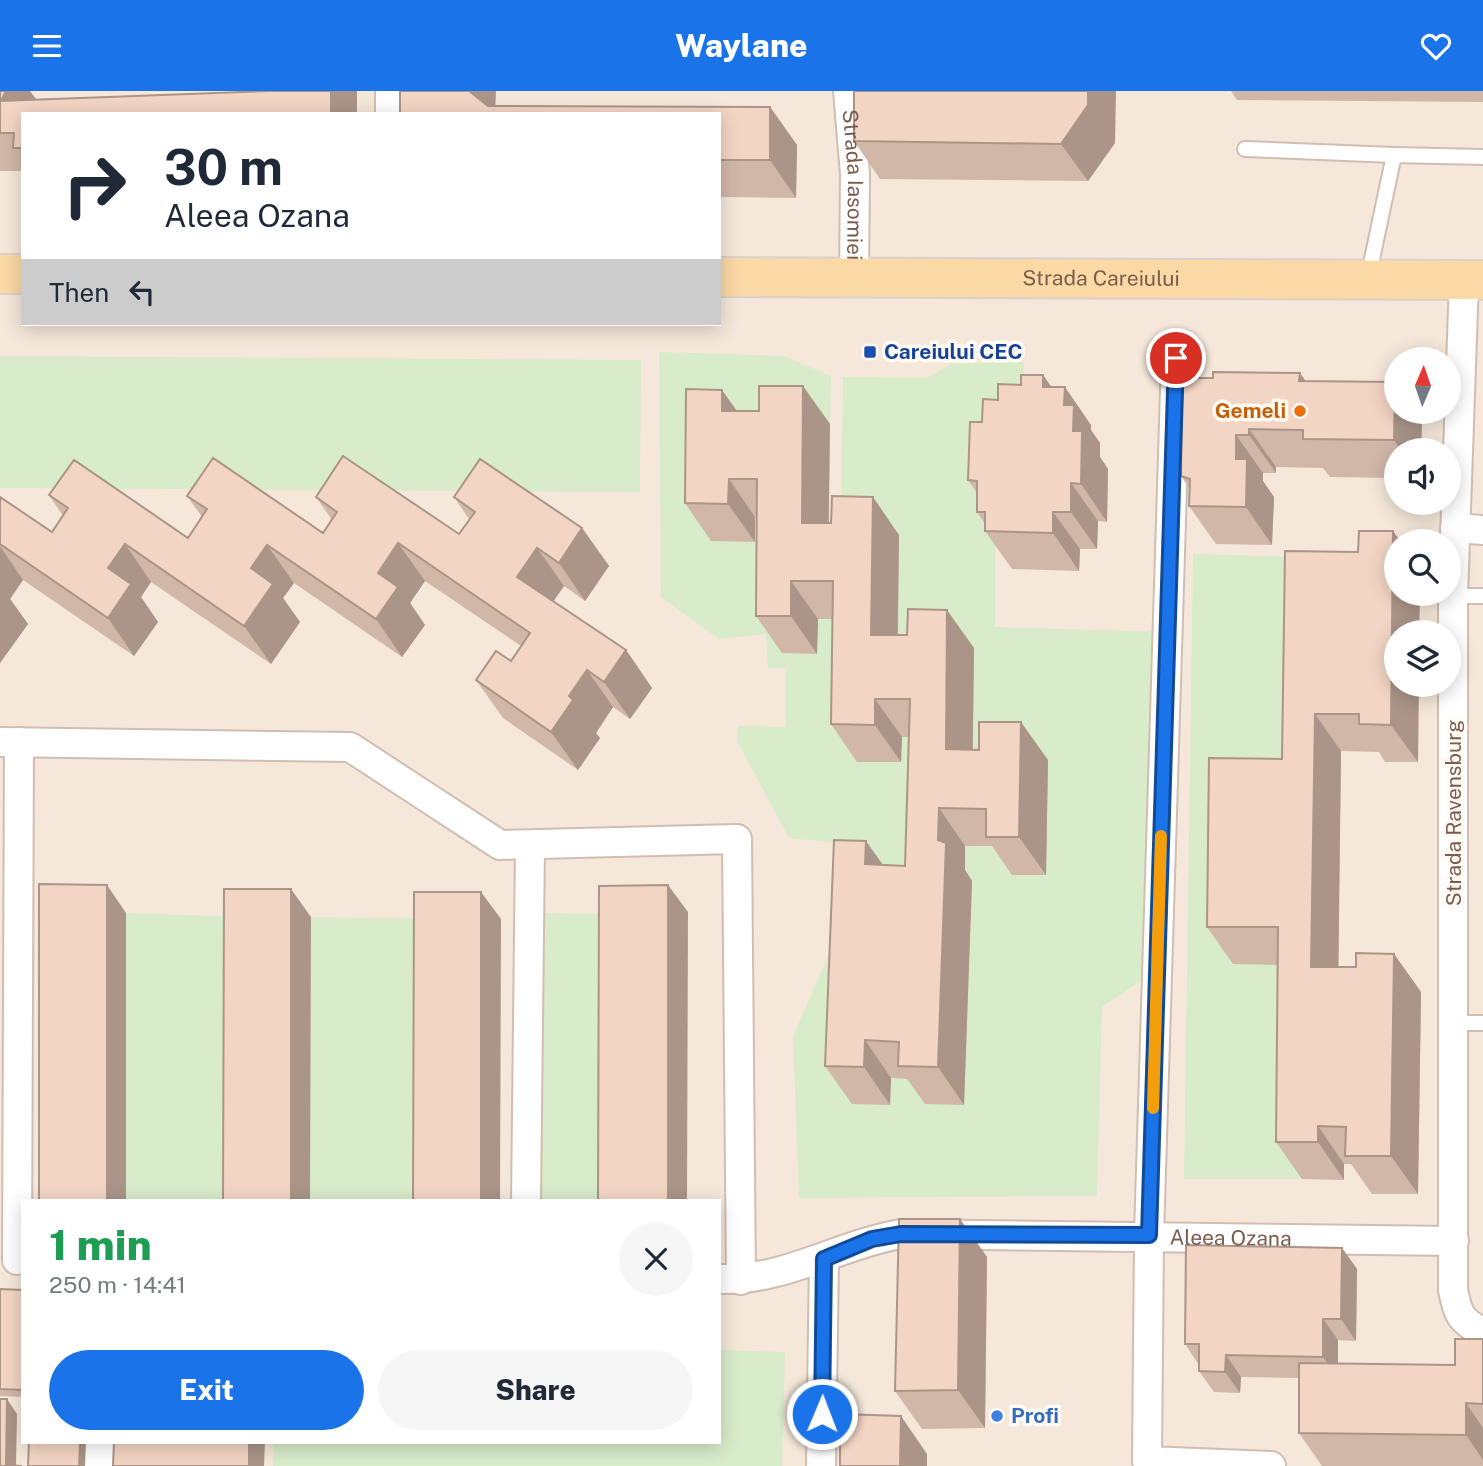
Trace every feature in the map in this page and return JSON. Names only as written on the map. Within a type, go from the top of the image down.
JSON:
[{"type":"main road","points":[[0,274],[21,274]]},
{"type":"main road","name":"Strada Careiului","points":[[721,277],[1474,280]]},
{"type":"street","points":[[390,91],[390,112]]},
{"type":"street","name":"Strada Iasomiei","points":[[848,91],[855,174],[854,279]]},
{"type":"street","name":"Strada Ravensburg","points":[[1461,561],[1469,529],[1474,280]]},
{"type":"street","points":[[1176,358],[1149,1235],[1147,1461],[1271,1466]]},
{"type":"street","name":"Strada Ravensburg","points":[[1452,606],[1455,1023],[1453,1290],[1457,1310],[1466,1324],[1483,1332]]},
{"type":"street","points":[[13,1260],[9,742],[350,747],[500,845],[737,839],[730,1279]]},
{"type":"street","points":[[526,1199],[530,845]]},
{"type":"street","name":"Aleea Ozana","points":[[730,1279],[792,1270],[872,1239],[901,1234],[1149,1235],[1454,1241]]},
{"type":"street","points":[[821,1466],[824,1259]]},
{"type":"street","points":[[99,1444],[99,1466]]},
{"type":"lane","points":[[1245,149],[1483,157]]},
{"type":"lane","points":[[1368,279],[1394,155]]},
{"type":"lane","points":[[1461,596],[1483,596]]},
{"type":"lane","points":[[1455,1023],[1483,1023]]},
{"type":"shaded area","points":[[0,91],[1483,91],[1483,1466],[0,1466]]},
{"type":"green space","points":[[659,352],[784,356],[831,376],[830,424],[786,424],[711,541],[755,542],[755,517],[784,517],[817,653],[818,619],[859,619],[901,762],[902,737],[936,737],[935,877],[860,878],[832,842],[789,838],[737,741],[738,726],[786,727],[786,668],[768,668],[766,634],[719,639],[661,597]]},
{"type":"green space","points":[[0,356],[641,360],[640,492],[0,488]]},
{"type":"green space","points":[[1024,362],[1024,438],[995,518],[995,627],[1167,632],[1157,970],[1102,1007],[1097,1196],[799,1198],[793,1036],[833,945],[890,1105],[891,1078],[926,1080],[964,1105],[972,881],[965,878],[965,846],[1013,847],[1012,875],[1046,875],[1005,788],[897,672],[841,536],[843,377],[927,378],[951,364]]},
{"type":"green space","points":[[1193,554],[1311,557],[1302,1179],[1184,1179]]},
{"type":"green space","points":[[126,913],[243,917],[242,1199],[126,1199]]},
{"type":"green space","points":[[527,913],[618,914],[617,1199],[526,1199]]},
{"type":"green space","points":[[311,917],[433,919],[433,1199],[310,1199]]},
{"type":"green space","points":[[721,1350],[785,1352],[782,1466],[273,1466],[274,1444],[721,1444]]},
{"type":"building","points":[[0,91],[6,91],[1,101],[331,91],[331,112],[21,112],[21,148],[13,148],[14,133],[0,133]]},
{"type":"building","points":[[400,91],[469,91],[488,106],[770,107],[770,160],[721,160],[721,112],[400,112]]},
{"type":"building","points":[[854,91],[1088,91],[1088,105],[1061,144],[854,141]]},
{"type":"building","points":[[1213,372],[1300,373],[1299,381],[1384,382],[1384,424],[1394,424],[1394,438],[1303,439],[1303,430],[1249,429],[1249,435],[1236,435],[1236,459],[1247,459],[1246,507],[1189,506],[1190,479],[1181,476],[1182,378],[1213,378]]},
{"type":"building","points":[[1021,375],[1043,375],[1043,387],[1065,387],[1064,405],[1074,405],[1073,431],[1082,431],[1081,484],[1071,483],[1071,512],[1053,512],[1053,533],[985,531],[985,512],[977,512],[977,481],[968,480],[970,422],[982,422],[983,399],[998,400],[998,384],[1021,385]]},
{"type":"building","points":[[759,386],[803,386],[802,523],[831,523],[832,496],[873,497],[871,635],[907,635],[908,609],[947,610],[946,749],[979,750],[979,722],[1021,722],[1019,837],[986,837],[986,809],[939,808],[938,840],[946,843],[938,1067],[898,1066],[899,1042],[865,1040],[864,1067],[825,1066],[834,840],[866,841],[865,864],[905,866],[910,699],[875,699],[875,725],[831,724],[833,581],[791,581],[791,616],[756,616],[757,479],[729,479],[728,504],[685,503],[686,389],[722,390],[722,411],[759,411]]},
{"type":"building","points":[[343,456],[459,534],[475,512],[454,497],[480,459],[582,528],[559,563],[537,548],[517,577],[626,650],[604,682],[587,670],[569,696],[573,700],[551,732],[476,680],[496,651],[511,661],[530,633],[398,543],[378,573],[398,587],[376,619],[267,545],[251,568],[273,584],[244,626],[125,544],[108,568],[131,584],[108,618],[0,544],[0,497],[52,532],[68,508],[49,495],[74,460],[188,538],[207,509],[187,496],[213,458],[323,533],[337,512],[316,497]]},
{"type":"building","points":[[1359,531],[1384,531],[1384,606],[1392,606],[1392,620],[1384,620],[1384,697],[1391,697],[1391,725],[1359,724],[1359,714],[1315,714],[1311,967],[1356,967],[1356,953],[1394,954],[1391,1156],[1345,1156],[1346,1127],[1318,1126],[1318,1142],[1276,1142],[1278,927],[1207,927],[1209,758],[1282,759],[1285,551],[1358,552]]},
{"type":"building","points":[[39,884],[107,885],[107,1199],[39,1199]]},
{"type":"building","points":[[668,885],[668,1199],[598,1199],[599,886]]},
{"type":"building","points":[[224,889],[291,889],[291,1199],[223,1199]]},
{"type":"building","points":[[414,892],[481,892],[481,1199],[413,1199]]},
{"type":"building","points":[[899,1219],[960,1219],[958,1390],[895,1391]]},
{"type":"building","points":[[1186,1245],[1342,1248],[1341,1319],[1323,1319],[1323,1357],[1226,1355],[1225,1372],[1199,1371],[1199,1344],[1185,1344]]},
{"type":"building","points":[[0,1289],[21,1290],[21,1390],[0,1389]]},
{"type":"building","points":[[1455,1339],[1483,1339],[1483,1404],[1466,1403],[1466,1435],[1299,1433],[1299,1363],[1455,1365]]},
{"type":"building","points":[[0,1399],[7,1399],[6,1465],[22,1466],[0,1466]]},
{"type":"building","points":[[840,1414],[901,1416],[900,1466],[840,1466]]},
{"type":"building","points":[[29,1444],[80,1444],[79,1466],[28,1466]]},
{"type":"building","points":[[114,1444],[249,1444],[249,1466],[113,1466]]},
{"type":"slow traffic","points":[[1153,1108],[1161,836]]},
{"type":"place","name":"Careiului CEC","points":[[870,352]]},
{"type":"place","name":"Gemeli","points":[[1300,411]]},
{"type":"place","name":"Profi","points":[[997,1416]]},
{"type":"route","points":[[822,1414],[824,1259],[872,1239],[901,1234],[1149,1235],[1176,358]]}]
